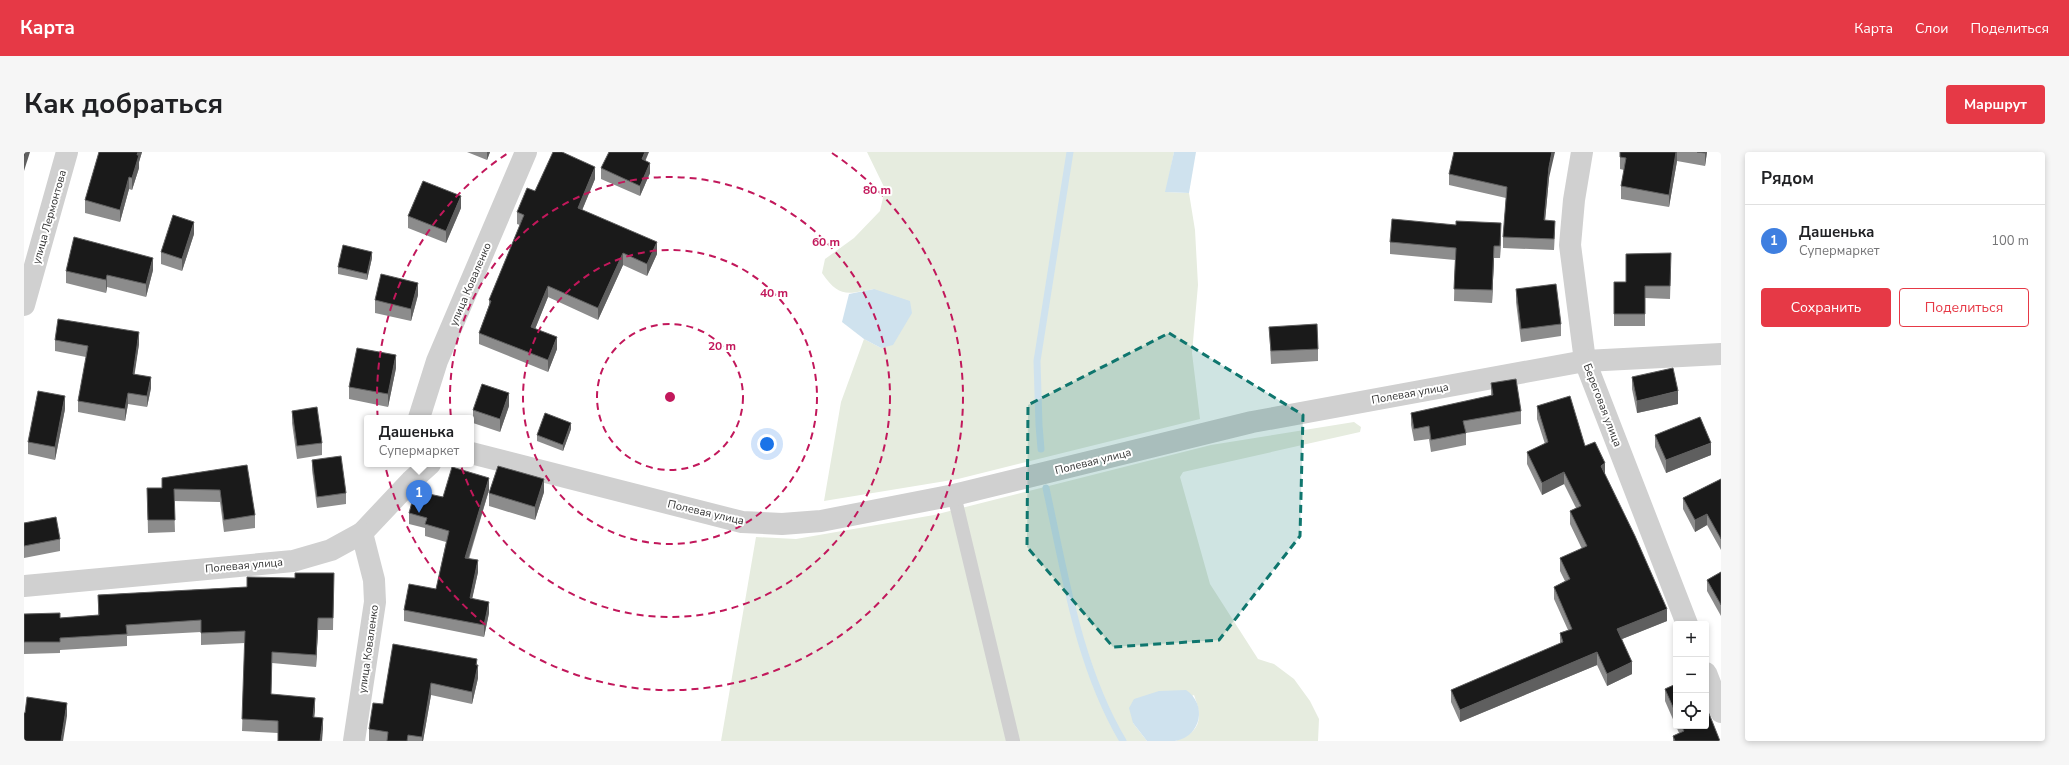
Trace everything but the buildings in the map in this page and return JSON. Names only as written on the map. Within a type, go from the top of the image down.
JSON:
[{"type":"street","name":"улица Лермонтова","points":[[24,305],[67,152]]},
{"type":"street","name":"улица Коваленко","points":[[420,415],[437,361],[526,152]]},
{"type":"street","name":"Береговая улица","points":[[1582,152],[1574,200],[1570,245],[1585,361],[1686,621]]},
{"type":"street","name":"Полевая улица","points":[[474,454],[742,522],[782,524],[822,521],[954,495],[1252,422],[1585,361],[1721,354]]},
{"type":"street","name":"Полевая улица","points":[[24,586],[293,561],[331,550],[362,534],[422,467]]},
{"type":"street","name":"улица Коваленко","points":[[354,741],[375,602],[374,580],[362,534]]},
{"type":"street","points":[[1709,681],[1721,712]]},
{"type":"lane","points":[[954,495],[1013,741]]},
{"type":"highlighted area","points":[[1169,333],[1303,415],[1300,536],[1219,640],[1113,647],[1027,547],[1028,405]]},
{"type":"shaded area","points":[[867,152],[1174,152],[1166,192],[1189,193],[1195,230],[1198,285],[1192,353],[1200,419],[958,479],[824,501],[841,402],[864,339],[881,348],[874,289],[850,293],[844,292],[834,287],[822,273],[825,259],[854,238],[880,211],[885,189]]},
{"type":"shaded area","points":[[1354,422],[1361,427],[1360,432],[1183,472],[1180,477],[1210,584],[1258,659],[1274,664],[1294,679],[1310,701],[1319,719],[1318,741],[1175,741],[1190,733],[1198,724],[1199,718],[1197,703],[1194,695],[1133,723],[1147,741],[721,741],[756,537],[796,539],[934,515],[1211,445]]},
{"type":"water","points":[[1174,152],[1196,152],[1189,193],[1165,192]]},
{"type":"water","points":[[874,289],[910,301],[912,313],[893,345],[881,348],[864,339],[842,322],[849,294]]},
{"type":"water","points":[[1186,690],[1193,696],[1199,711],[1196,726],[1191,733],[1184,738],[1175,741],[1147,741],[1133,723],[1129,708],[1134,699],[1159,691]]},
{"type":"waterway","points":[[1041,449],[1037,361],[1070,152]]},
{"type":"waterway","points":[[1046,488],[1067,586],[1084,650],[1095,682],[1123,741]]},
{"type":"place","name":"Дашенька","points":[[419,513]]}]
